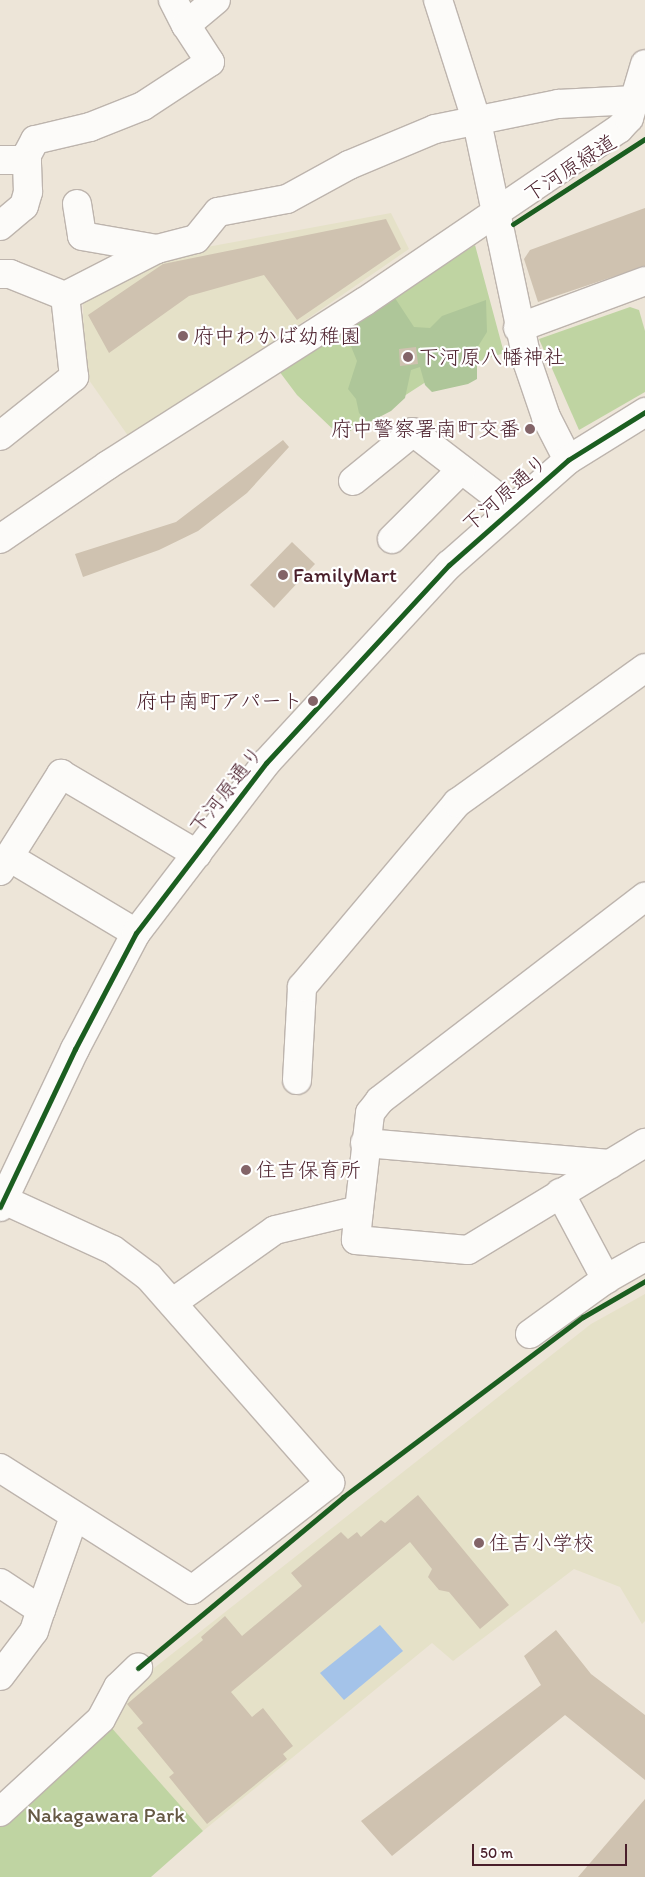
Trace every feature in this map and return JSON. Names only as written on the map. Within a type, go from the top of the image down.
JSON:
[{"type":"street","points":[[0,226],[6,217],[24,206],[28,192],[27,160],[35,140],[90,127],[143,106],[210,62],[186,25],[173,0]]},
{"type":"street","points":[[186,25],[216,0]]},
{"type":"street","name":"下河原通り","points":[[2,1203],[9,1165],[75,1049],[136,933],[266,763],[449,565],[568,460],[538,395],[518,328],[497,213],[477,122],[438,0]]},
{"type":"street","points":[[0,539],[20,523],[238,385],[497,213],[619,129],[629,118],[645,64]]},
{"type":"street","points":[[0,274],[10,274],[65,296],[157,249],[196,239],[218,212],[287,199],[349,165],[435,129],[477,122],[558,104],[635,100]]},
{"type":"street","points":[[0,160],[27,160]]},
{"type":"street","points":[[77,204],[82,236],[157,249]]},
{"type":"street","points":[[518,328],[645,281]]},
{"type":"street","points":[[0,436],[74,377],[65,296]]},
{"type":"street","points":[[568,460],[645,412]]},
{"type":"street","points":[[353,481],[413,432],[512,508]]},
{"type":"street","points":[[392,539],[461,470]]},
{"type":"street","points":[[298,1080],[302,987],[456,803],[645,668]]},
{"type":"street","points":[[136,933],[4,864],[61,774],[197,854]]},
{"type":"street","points":[[645,897],[380,1100],[370,1113],[365,1143],[356,1240],[468,1250],[645,1143]]},
{"type":"street","points":[[365,1143],[610,1164]]},
{"type":"street","points":[[560,1193],[606,1279]]},
{"type":"street","points":[[0,1468],[74,1517],[192,1590],[330,1483],[148,1277],[113,1250],[2,1203]]},
{"type":"street","points":[[172,1303],[275,1230],[359,1210]]},
{"type":"street","points":[[530,1334],[606,1279],[645,1257]]},
{"type":"street","points":[[0,1676],[34,1631],[74,1517]]},
{"type":"street","points":[[0,1584],[41,1610]]},
{"type":"street","points":[[0,1812],[101,1719],[118,1687],[138,1668]]},
{"type":"shaded area","name":"府中わかば幼稚園","points":[[391,213],[409,249],[131,440],[84,373],[83,300],[158,256]]},
{"type":"shaded area","name":"住吉小学校","points":[[645,1294],[645,1621],[642,1624],[620,1587],[574,1569],[453,1661],[432,1643],[203,1831],[110,1726],[130,1687],[591,1324]]},
{"type":"green space","points":[[475,245],[504,353],[435,376],[341,437],[297,395],[279,371]]},
{"type":"green space","points":[[393,295],[414,327],[430,328],[442,316],[486,300],[487,332],[477,348],[477,379],[468,384],[432,392],[425,385],[420,367],[411,370],[405,398],[391,411],[368,423],[359,413],[356,399],[348,389],[357,361],[350,344],[347,316]]},
{"type":"green space","points":[[630,307],[639,310],[645,331],[645,392],[579,430],[539,339]]},
{"type":"green space","name":"Nakagawara Park","points":[[110,1726],[203,1831],[151,1877],[0,1877],[0,1826]]},
{"type":"water","points":[[380,1625],[403,1651],[344,1700],[320,1673]]},
{"type":"building","points":[[645,208],[645,266],[538,302],[524,259],[530,250]]},
{"type":"building","points":[[386,219],[401,249],[297,320],[264,275],[189,296],[109,353],[88,315],[163,264]]},
{"type":"building","name":"下河原八幡神社","points":[[416,347],[418,364],[400,366],[399,349]]},
{"type":"building","points":[[283,440],[289,447],[247,493],[198,531],[159,550],[83,577],[75,554],[176,522]]},
{"type":"building","name":"FamilyMart","points":[[292,542],[315,564],[274,608],[250,585]]},
{"type":"building","points":[[418,1495],[509,1605],[480,1629],[449,1592],[439,1590],[428,1577],[432,1569],[410,1542],[231,1692],[252,1717],[263,1708],[293,1746],[283,1754],[287,1759],[207,1824],[169,1777],[174,1773],[137,1728],[143,1723],[127,1704],[203,1640],[201,1637],[225,1616],[242,1636],[302,1586],[291,1573],[341,1532],[348,1539],[357,1532],[361,1537],[381,1520],[385,1523]]},
{"type":"building","points":[[556,1630],[591,1674],[645,1715],[645,1780],[565,1715],[392,1856],[361,1821],[541,1685],[524,1656]]},
{"type":"building","points":[[645,1799],[645,1877],[578,1877]]},
{"type":"cycle path","name":"下河原緑道","points":[[513,224],[645,139]]},
{"type":"cycle path","points":[[0,1207],[75,1049],[136,933],[266,763],[449,565],[568,460],[645,412]]},
{"type":"cycle path","points":[[138,1668],[343,1497],[583,1317],[645,1281]]},
{"type":"place","name":"府中わかば幼稚園","points":[[183,336]]},
{"type":"place","name":"下河原八幡神社","points":[[408,357]]},
{"type":"place","name":"府中警察署南町交番","points":[[530,429]]},
{"type":"place","name":"FamilyMart","points":[[283,575]]},
{"type":"place","name":"府中南町アパート","points":[[313,701]]},
{"type":"place","name":"住吉保育所","points":[[246,1170]]},
{"type":"place","name":"住吉小学校","points":[[479,1543]]}]
